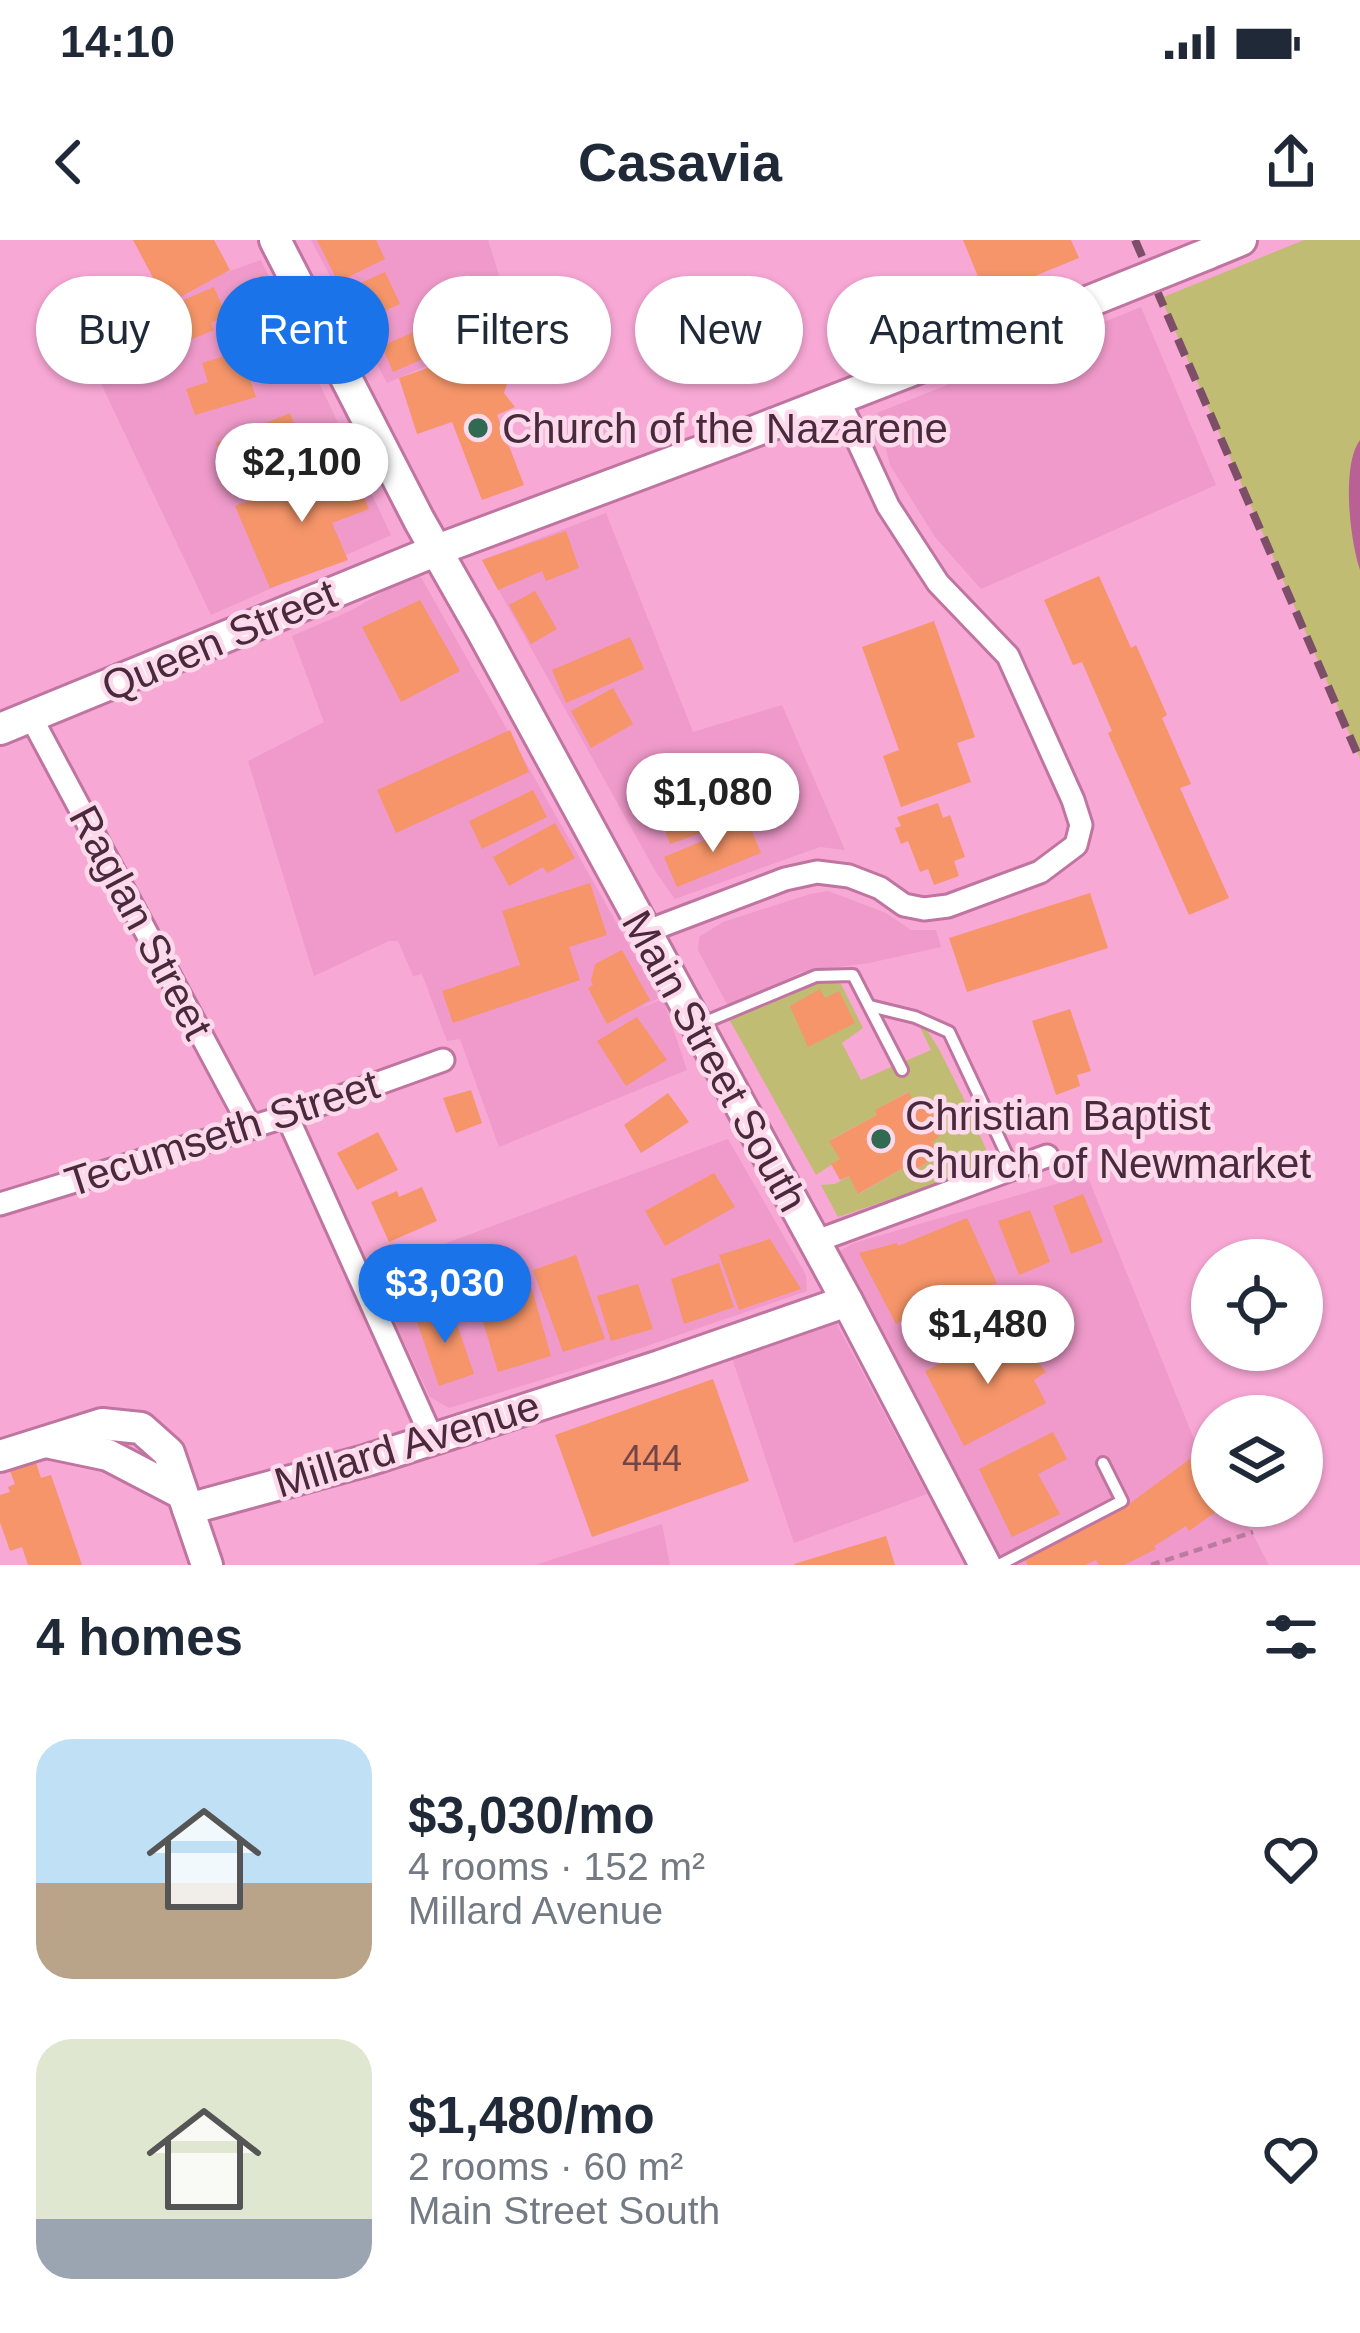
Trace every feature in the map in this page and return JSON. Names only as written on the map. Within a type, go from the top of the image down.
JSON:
[{"type":"main road","name":"Main Street South","points":[[275,240],[419,520],[847,1301],[985,1565]]},
{"type":"main road","name":"Queen Street","points":[[0,729],[437,550],[1241,240]]},
{"type":"main road","name":"Millard Avenue","points":[[184,1501],[368,1460],[847,1301]]},
{"type":"main road","points":[[0,1456],[46,1442],[108,1456],[184,1501],[207,1565]]},
{"type":"street","points":[[644,932],[785,879],[817,872],[849,876],[880,888],[904,905],[948,906],[1040,872],[1076,844],[1081,825],[1073,800],[1008,656],[938,583],[888,506],[838,398]]},
{"type":"street","name":"Raglan Street","points":[[32,717],[250,1128]]},
{"type":"street","name":"Tecumseth Street","points":[[0,1204],[250,1128],[443,1060]]},
{"type":"street","points":[[286,1116],[432,1438]]},
{"type":"street","points":[[814,1242],[1047,1156]]},
{"type":"lane","points":[[696,1026],[815,976],[853,975],[902,1070]]},
{"type":"lane","points":[[870,1006],[915,1017],[949,1032],[1013,1168]]},
{"type":"lane","points":[[999,1565],[1122,1502],[1103,1463]]},
{"type":"path","points":[[1151,1565],[1252,1532]]},
{"type":"shaded area","points":[[311,240],[488,240],[499,276],[413,276],[413,372],[389,382],[389,276],[330,276]]},
{"type":"shaded area","points":[[1304,240],[1360,240],[1360,758],[1161,298]]},
{"type":"shaded area","points":[[261,260],[269,276],[216,276]]},
{"type":"shaded area","points":[[216,276],[216,384],[320,384],[391,535],[211,615],[101,384],[192,384],[192,285]]},
{"type":"shaded area","points":[[1141,307],[1216,485],[981,589],[935,537],[890,465],[877,413],[949,384],[1105,384],[1105,321]]},
{"type":"shaded area","points":[[1360,440],[1360,570],[1349,484]]},
{"type":"shaded area","points":[[606,513],[693,732],[782,705],[845,850],[820,847],[675,899],[657,874],[482,560]]},
{"type":"shaded area","points":[[418,572],[659,998],[636,1010],[663,999],[687,1070],[499,1147],[460,1039],[447,1041],[422,974],[413,976],[398,941],[314,976],[248,761],[324,722],[292,636],[350,611]]},
{"type":"shaded area","points":[[828,891],[886,913],[911,930],[936,930],[941,947],[801,972],[729,1008],[698,950],[699,937],[723,922]]},
{"type":"shaded area","points":[[826,979],[841,984],[863,1028],[842,1043],[861,1080],[931,1050],[917,1021],[922,1023],[988,1154],[981,1175],[838,1217],[821,1185],[849,1176],[859,1194],[903,1168],[908,1175],[939,1154],[932,1142],[942,1122],[937,1108],[914,1105],[908,1092],[830,1140],[840,1159],[816,1175],[729,1019],[791,988]]},
{"type":"shaded area","points":[[728,1139],[806,1275],[807,1291],[449,1408],[430,1397],[370,1274]]},
{"type":"shaded area","points":[[1087,1175],[1191,1432],[1191,1527],[1249,1527],[1269,1565],[1004,1565],[838,1252],[854,1243]]},
{"type":"shaded area","points":[[834,1319],[927,1494],[794,1543],[732,1358]]},
{"type":"shaded area","points":[[662,1524],[670,1565],[535,1565]]},
{"type":"building","points":[[133,240],[214,240],[230,270],[192,291],[192,276],[152,276]]},
{"type":"building","points":[[317,240],[376,240],[385,259],[350,276],[335,276]]},
{"type":"building","points":[[963,240],[1071,240],[1079,258],[1035,276],[978,276]]},
{"type":"building","points":[[389,281],[400,304],[389,309]]},
{"type":"building","points":[[214,287],[216,292],[214,330],[192,339],[192,296]]},
{"type":"building","points":[[413,332],[413,363],[393,372],[389,343]]},
{"type":"building","points":[[216,359],[216,384],[252,384],[256,397],[195,415],[186,389],[208,382],[202,363]]},
{"type":"building","name":"Church of the Nazarene","points":[[413,373],[413,384],[507,384],[504,393],[515,407],[497,415],[524,485],[482,500],[452,422],[417,434],[399,378]]},
{"type":"building","points":[[290,413],[308,457],[234,486],[216,443]]},
{"type":"building","points":[[350,464],[369,509],[332,523],[348,560],[270,588],[235,506]]},
{"type":"building","points":[[566,531],[579,568],[546,581],[542,571],[498,590],[482,560]]},
{"type":"building","points":[[1099,576],[1167,715],[1162,718],[1191,784],[1180,788],[1229,898],[1189,915],[1108,733],[1112,731],[1082,662],[1073,665],[1044,600]]},
{"type":"building","points":[[535,591],[557,629],[531,644],[509,605]]},
{"type":"building","points":[[420,600],[460,671],[401,702],[362,627]]},
{"type":"building","points":[[934,621],[975,737],[957,743],[971,782],[901,807],[883,756],[899,750],[862,647]]},
{"type":"building","points":[[630,637],[644,669],[566,703],[552,670]]},
{"type":"building","points":[[613,688],[633,724],[591,748],[571,711]]},
{"type":"building","points":[[510,730],[529,772],[396,833],[377,790]]},
{"type":"building","points":[[690,759],[715,828],[670,844],[645,775]]},
{"type":"building","points":[[533,790],[547,817],[482,849],[469,821]]},
{"type":"building","points":[[938,803],[943,818],[950,815],[965,857],[954,861],[959,876],[934,885],[928,869],[920,872],[908,841],[901,844],[895,828],[901,826],[897,817]]},
{"type":"building","points":[[748,822],[761,853],[677,887],[664,857]]},
{"type":"building","points":[[555,823],[575,858],[547,873],[543,867],[509,886],[493,857]]},
{"type":"building","points":[[590,883],[607,935],[569,947],[580,980],[453,1023],[442,991],[520,965],[502,911]]},
{"type":"building","points":[[1090,893],[1108,948],[967,992],[949,938]]},
{"type":"building","points":[[622,950],[650,1000],[607,1024],[588,988],[593,985],[595,964]]},
{"type":"building","points":[[820,989],[825,998],[839,991],[855,1023],[808,1047],[790,1006]]},
{"type":"building","points":[[1070,1009],[1091,1071],[1077,1075],[1080,1086],[1056,1095],[1032,1021]]},
{"type":"building","points":[[637,1017],[667,1060],[626,1086],[597,1041]]},
{"type":"building","points":[[471,1090],[482,1123],[456,1133],[443,1098]]},
{"type":"building","points":[[909,1092],[914,1105],[937,1108],[944,1121],[942,1134],[932,1142],[939,1154],[908,1175],[903,1168],[858,1194],[849,1176],[840,1180],[831,1164],[840,1159],[829,1141]]},
{"type":"building","points":[[668,1093],[689,1122],[641,1153],[624,1125]]},
{"type":"building","points":[[378,1132],[398,1170],[357,1190],[337,1153]]},
{"type":"building","points":[[714,1173],[735,1207],[665,1246],[645,1211]]},
{"type":"building","points":[[422,1187],[437,1221],[389,1242],[371,1202]]},
{"type":"building","points":[[1083,1194],[1103,1242],[1071,1254],[1053,1206]]},
{"type":"building","points":[[1030,1210],[1050,1262],[1019,1275],[998,1221]]},
{"type":"building","points":[[967,1218],[997,1283],[964,1297],[962,1292],[896,1324],[859,1253],[898,1246]]},
{"type":"building","points":[[770,1239],[801,1289],[739,1310],[719,1255]]},
{"type":"building","points":[[576,1255],[605,1339],[563,1352],[533,1270]]},
{"type":"building","points":[[719,1263],[734,1307],[684,1324],[671,1279]]},
{"type":"building","points":[[526,1268],[551,1356],[498,1372],[472,1285]]},
{"type":"building","points":[[638,1284],[653,1329],[611,1341],[597,1296]]},
{"type":"building","points":[[451,1307],[474,1374],[439,1386],[416,1319]]},
{"type":"building","points":[[1019,1339],[1046,1372],[1034,1380],[1046,1403],[964,1446],[925,1371],[989,1340]]},
{"type":"building","points":[[713,1379],[749,1481],[592,1537],[555,1435]]},
{"type":"building","points":[[1053,1432],[1067,1459],[1038,1474],[1060,1514],[1012,1537],[979,1469]]},
{"type":"building","points":[[1191,1458],[1195,1527],[1189,1531],[1186,1526],[1124,1565],[1099,1565],[1096,1560],[1085,1565],[1028,1565],[1023,1556],[1129,1504]]},
{"type":"building","points":[[36,1463],[41,1478],[51,1475],[82,1565],[28,1565],[22,1547],[10,1551],[0,1522],[0,1495],[15,1484],[10,1471]]},
{"type":"building","points":[[886,1536],[895,1565],[794,1565],[794,1564]]},
{"type":"railway","points":[[1135,240],[1360,760]]},
{"type":"place","name":"Church of the Nazarene","points":[[478,428]]},
{"type":"place","name":"Christian Baptist Church of Newmarket","points":[[881,1139]]}]
